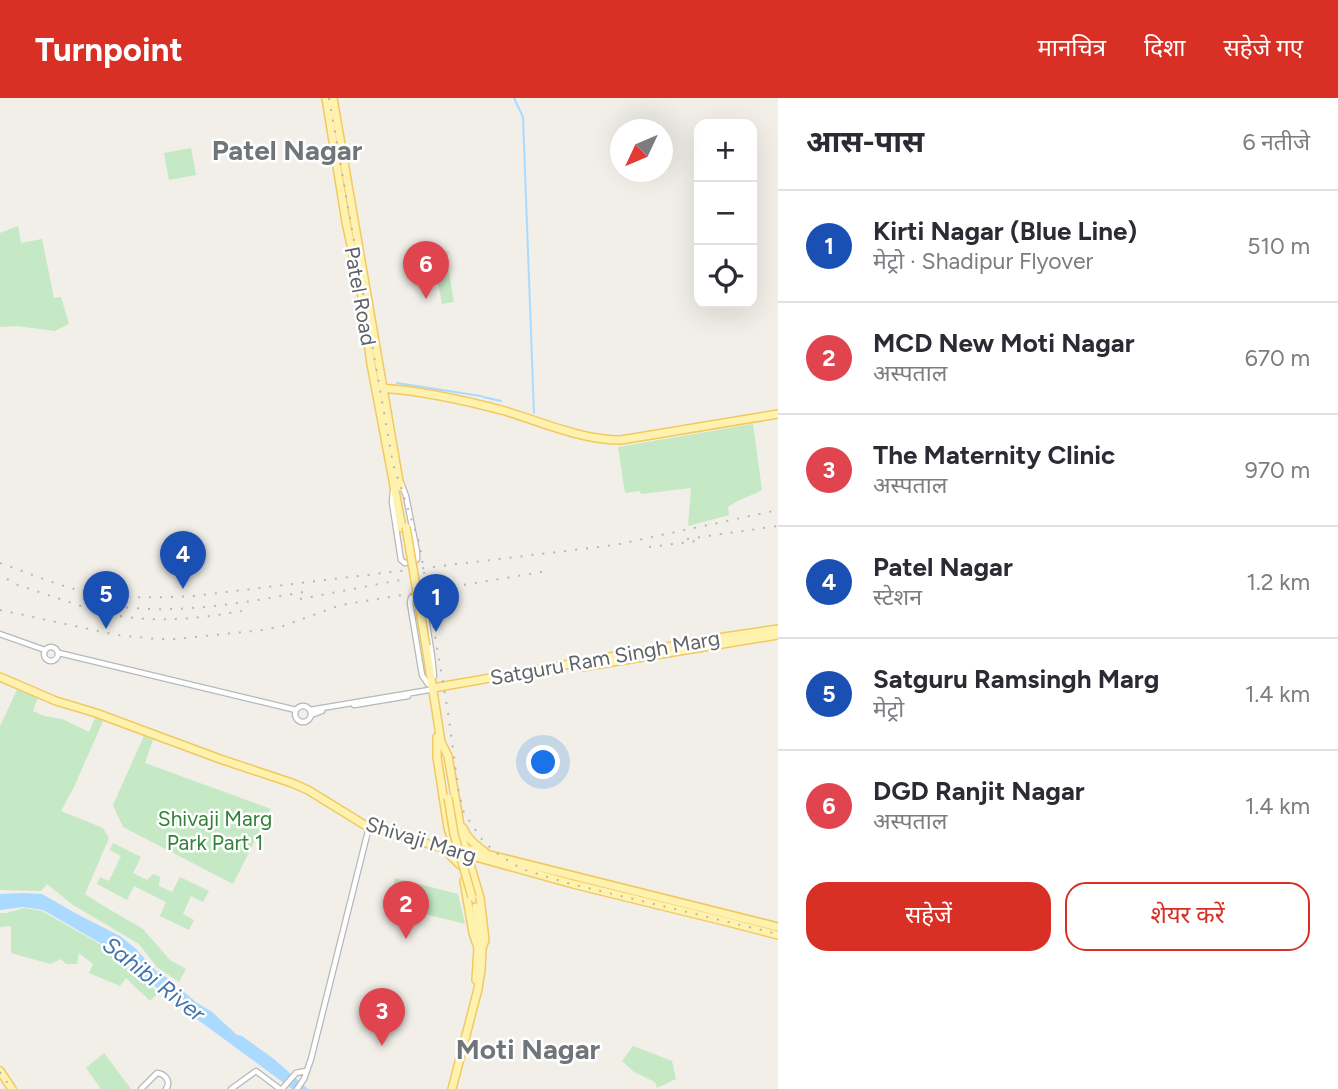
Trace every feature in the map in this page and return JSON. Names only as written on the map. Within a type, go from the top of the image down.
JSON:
[{"type":"main road","name":"Patel Road","points":[[326,98],[404,527]]},
{"type":"main road","name":"Patel Road","points":[[333,98],[380,390]]},
{"type":"main road","points":[[380,390],[435,395],[483,405],[610,440],[778,416]]},
{"type":"main road","points":[[397,480],[454,834],[473,897],[480,948],[478,989],[451,1089]]},
{"type":"main road","name":"Satguru Ram Singh Marg","points":[[431,688],[715,638],[778,632]]},
{"type":"main road","name":"Shivaji Marg","points":[[0,675],[56,701],[292,783],[369,825],[573,884],[778,935]]},
{"type":"main road","points":[[440,742],[448,756],[467,852],[478,871]]},
{"type":"main road","points":[[440,742],[437,757],[448,825],[466,887],[473,933],[480,948]]},
{"type":"main road","points":[[459,819],[465,834],[490,858],[478,871],[476,886],[485,927],[485,940],[480,948]]},
{"type":"main road","points":[[448,825],[454,826],[459,819]]},
{"type":"main road","points":[[448,825],[446,837],[440,845],[460,866]]},
{"type":"main road","name":"Shivaji Marg","points":[[490,858],[591,879],[778,927]]},
{"type":"main road","points":[[466,887],[476,886]]},
{"type":"main road","points":[[0,1072],[12,1089]]},
{"type":"main road","points":[[0,1080],[6,1089]]},
{"type":"street","points":[[397,480],[406,496],[417,552],[414,562],[405,563],[401,560],[392,502],[397,480]]},
{"type":"street","points":[[415,596],[422,596],[423,600],[434,672],[431,688],[422,675],[410,603],[415,596]]},
{"type":"street","points":[[0,635],[45,652]]},
{"type":"street","points":[[58,655],[56,660],[49,661],[45,652],[47,648],[54,647],[58,655],[287,711],[296,712],[305,707],[310,712]]},
{"type":"street","points":[[310,712],[431,688]]},
{"type":"street","points":[[296,712],[299,721],[304,722],[308,721],[310,712]]},
{"type":"street","points":[[296,1089],[307,1070],[369,825]]},
{"type":"street","points":[[231,1089],[256,1071],[282,1089],[296,1073],[307,1070]]},
{"type":"street","points":[[143,1088],[150,1084],[153,1076],[158,1073],[168,1080],[169,1089]]},
{"type":"green space","points":[[191,148],[196,175],[169,180],[164,153]]},
{"type":"green space","points":[[18,226],[21,243],[42,239],[54,298],[61,297],[69,324],[55,331],[17,326],[0,327],[0,233]]},
{"type":"green space","points":[[432,251],[449,251],[447,260],[454,302],[442,304]]},
{"type":"green space","points":[[753,424],[762,490],[728,507],[729,515],[688,526],[691,488],[641,494],[640,491],[625,493],[618,447]]},
{"type":"green space","points":[[17,690],[38,697],[33,711],[44,716],[62,719],[89,732],[95,718],[103,721],[61,811],[103,828],[109,838],[85,894],[143,929],[170,960],[186,969],[179,982],[157,967],[139,944],[73,905],[47,884],[41,891],[0,890],[0,726]]},
{"type":"green space","name":"Shivaji Marg Park Part 1","points":[[144,736],[153,740],[145,763],[271,809],[233,884],[123,827],[113,805]]},
{"type":"green space","points":[[113,843],[141,857],[133,873],[147,880],[153,874],[160,877],[159,886],[172,892],[180,877],[209,891],[203,902],[191,896],[183,914],[194,920],[189,930],[160,916],[166,902],[134,886],[127,900],[97,884],[100,877],[109,881],[121,856],[110,850]]},
{"type":"green space","points":[[395,878],[458,894],[465,924],[389,905]]},
{"type":"green space","points":[[24,908],[42,911],[98,943],[126,962],[158,993],[150,1001],[126,978],[120,986],[89,973],[93,964],[79,953],[77,964],[66,964],[61,959],[50,964],[11,953],[11,926],[0,927],[0,913]]},
{"type":"green space","points":[[633,1046],[672,1061],[676,1079],[657,1088],[655,1082],[634,1072],[622,1061]]},
{"type":"green space","points":[[104,1053],[131,1089],[101,1089],[86,1068]]},
{"type":"water","name":"Sahibi River","points":[[0,894],[42,894],[120,936],[156,971],[212,1012],[237,1035],[274,1059],[308,1089],[292,1089],[161,992],[127,961],[102,944],[43,910],[23,907],[0,910]]},
{"type":"waterway","points":[[514,98],[523,117],[534,413]]},
{"type":"waterway","points":[[397,383],[481,396]]},
{"type":"waterway","points":[[483,397],[501,401]]},
{"type":"railway","points":[[329,98],[393,464],[419,542],[464,813],[483,841],[522,869],[567,883],[778,934]]},
{"type":"railway","points":[[0,563],[92,593],[136,597],[193,596],[615,545],[778,510]]},
{"type":"railway","points":[[687,539],[778,526]]},
{"type":"railway","points":[[649,547],[697,541]]},
{"type":"railway","points":[[0,610],[117,635],[175,639],[263,630],[283,626],[341,605],[548,571]]},
{"type":"railway","points":[[7,579],[93,610]]},
{"type":"railway","points":[[300,599],[400,580]]},
{"type":"railway","points":[[83,599],[138,608],[196,608],[309,591]]},
{"type":"railway","points":[[120,616],[181,619],[242,611]]},
{"type":"railway","points":[[0,1072],[12,1089]]},
{"type":"place","name":"DGD Ranjit Nagar","points":[[426,299]]},
{"type":"place","name":"Patel Nagar","points":[[183,589]]},
{"type":"place","name":"Satguru Ramsingh Marg","points":[[106,629]]},
{"type":"place","name":"Kirti Nagar (Blue Line)","points":[[436,632]]},
{"type":"place","name":"MCD New Moti Nagar","points":[[406,939]]},
{"type":"place","name":"The Maternity Clinic","points":[[382,1046]]},
{"type":"district","name":"Patel Nagar","points":[[287,150]]},
{"type":"district","name":"Moti Nagar","points":[[528,1049]]}]
